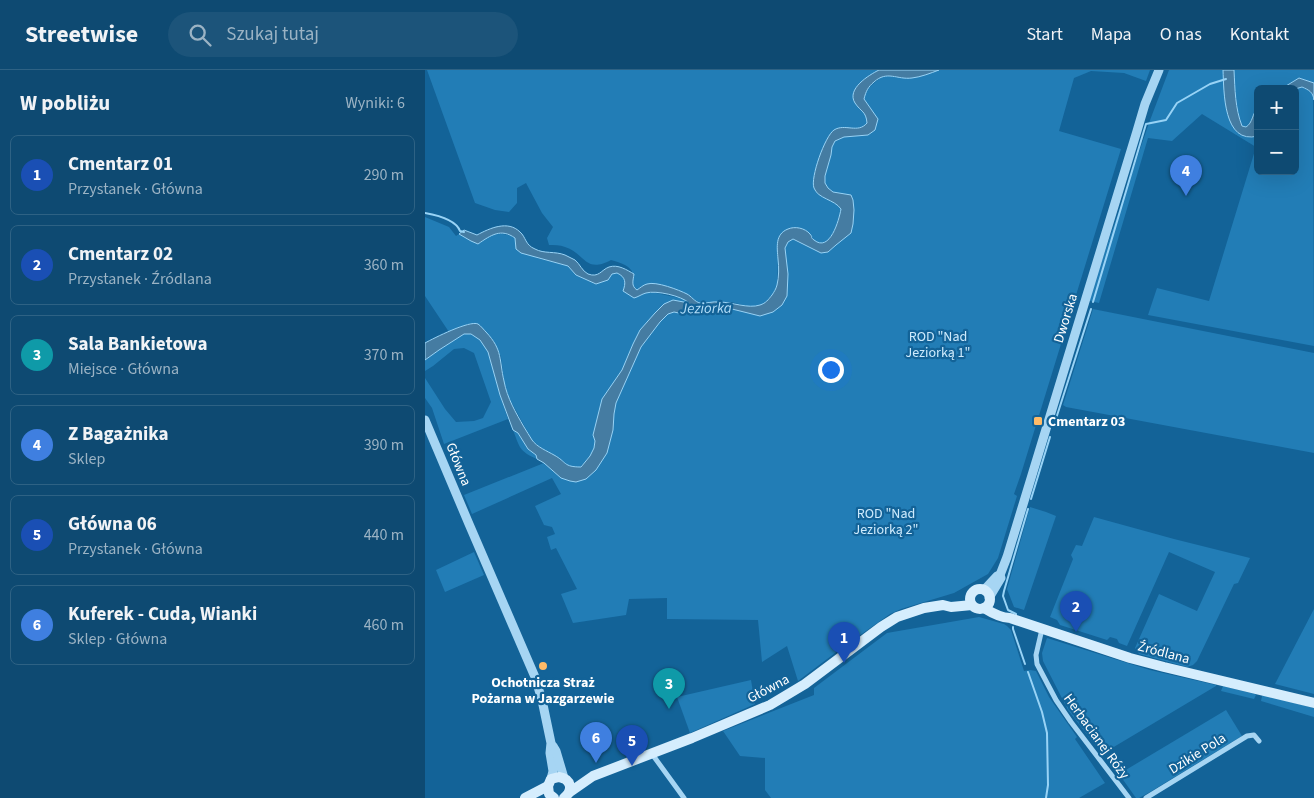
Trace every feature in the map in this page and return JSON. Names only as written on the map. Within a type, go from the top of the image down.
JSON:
[{"type":"main road","points":[[971,600],[976,590],[987,600]]},
{"type":"main road","name":"Źródlana","points":[[971,600],[976,608],[987,600],[995,614],[1008,619],[1010,618],[1164,668],[1314,703]]},
{"type":"main road","name":"Główna","points":[[565,778],[593,776],[692,738],[770,705],[805,684],[897,617],[917,610],[943,605],[951,606],[971,600]]},
{"type":"main road","name":"Główna","points":[[568,796],[593,776]]},
{"type":"main road","points":[[525,798],[556,777],[565,778],[570,785],[568,796]]},
{"type":"main road","points":[[549,783],[549,794],[552,798]]},
{"type":"street","name":"Dworska","points":[[987,600],[1001,578],[1000,575],[1145,104],[1159,70]]},
{"type":"street","name":"Główna","points":[[425,420],[535,676],[551,744],[550,753],[553,772],[549,783]]},
{"type":"street","name":"Herbacianej Róży","points":[[1042,629],[1036,655],[1037,664],[1071,722],[1129,798]]},
{"type":"street","name":"Dzikie Pola","points":[[1146,798],[1247,736],[1254,735],[1259,741]]},
{"type":"street","name":"Główna","points":[[551,744],[556,751],[565,778]]},
{"type":"street","points":[[651,754],[684,798]]},
{"type":"green space","points":[[427,70],[879,70],[863,80],[855,89],[866,115],[867,123],[860,128],[847,129],[827,139],[814,173],[841,209],[837,225],[831,236],[824,243],[819,243],[801,229],[777,250],[777,288],[766,302],[759,306],[747,306],[731,302],[699,303],[688,295],[656,284],[637,290],[634,287],[632,271],[629,267],[611,260],[602,264],[591,264],[572,250],[561,246],[549,245],[547,238],[553,227],[542,213],[526,183],[517,188],[517,203],[509,212],[495,210],[475,203]]},
{"type":"green space","points":[[939,70],[1150,70],[1146,81],[1124,73],[1091,71],[1074,78],[1059,131],[1121,149],[1014,494],[1017,496],[998,558],[988,574],[954,593],[890,614],[849,643],[842,645],[839,650],[798,681],[787,646],[762,662],[758,620],[667,619],[667,598],[629,599],[626,615],[573,623],[561,594],[577,589],[556,548],[551,550],[547,537],[555,534],[552,527],[544,525],[535,506],[561,494],[552,478],[472,514],[464,495],[544,463],[561,478],[586,479],[596,470],[607,453],[613,430],[616,403],[641,347],[660,322],[674,311],[683,314],[702,309],[716,308],[732,309],[760,316],[788,274],[785,250],[788,242],[792,239],[821,253],[828,252],[836,245],[854,210],[851,195],[833,192],[825,183],[825,176],[835,141],[844,137],[868,135],[878,119],[864,99],[866,90],[881,77],[901,78]]},
{"type":"green space","points":[[1169,70],[1223,70],[1227,113],[1234,128],[1254,137],[1254,146],[1202,114],[1172,141],[1148,138],[1099,303],[1090,301],[1089,298]]},
{"type":"green space","points":[[1234,70],[1314,70],[1314,83],[1299,78],[1288,85],[1254,85],[1254,115],[1246,127],[1242,127],[1235,91]]},
{"type":"green space","points":[[1299,88],[1309,90],[1313,95],[1314,346],[1148,315],[1157,288],[1209,301],[1254,154],[1254,175],[1299,175]]},
{"type":"green space","points":[[425,217],[449,227],[456,236],[459,234],[471,241],[499,234],[510,235],[537,258],[568,266],[576,275],[595,284],[617,273],[621,275],[626,285],[640,296],[645,293],[656,293],[684,299],[690,304],[673,300],[640,330],[622,370],[602,399],[593,435],[595,441],[594,448],[590,456],[580,467],[564,464],[558,457],[542,449],[532,440],[509,398],[504,382],[501,357],[493,340],[478,324],[472,323],[449,332],[425,296]]},
{"type":"green space","points":[[1093,309],[1314,353],[1314,453],[1066,407],[1063,405]]},
{"type":"green space","points":[[464,334],[471,334],[480,340],[488,352],[508,419],[444,444],[432,408],[425,398],[425,378],[445,409],[456,422],[474,421],[483,418],[491,402],[474,353],[464,348],[454,349],[425,371],[425,360]]},
{"type":"green space","points":[[513,430],[518,433],[528,449],[536,455],[537,459],[527,454],[521,448]]},
{"type":"green space","points":[[1030,507],[1056,516],[1024,610],[1014,607],[1007,589]]},
{"type":"green space","points":[[1094,517],[1250,558],[1238,583],[1234,584],[1197,661],[1193,665],[1187,667],[1139,654],[1135,648],[1159,594],[1197,611],[1215,572],[1169,552],[1127,646],[1119,643],[1117,639],[1110,637],[1107,640],[1060,625],[1057,620],[1050,617],[1073,559],[1071,555],[1076,545],[1082,546]]},
{"type":"green space","points":[[474,552],[484,575],[445,592],[436,570]]},
{"type":"green space","points":[[1314,609],[1314,694],[1275,684]]},
{"type":"green space","points":[[979,617],[1004,624],[1011,630],[1024,671],[1036,671],[1049,697],[1077,737],[1075,739],[1105,783],[1079,798],[771,798],[765,790],[765,758],[740,756],[723,731],[814,695],[814,688],[887,633]]},
{"type":"green space","points":[[1047,638],[1150,670],[1216,686],[1102,754],[1068,710],[1043,661],[1042,653]]},
{"type":"green space","points":[[751,680],[755,704],[690,733],[677,697]]},
{"type":"green space","points":[[1223,686],[1256,695],[1254,699],[1221,691]]},
{"type":"green space","points":[[1263,695],[1314,708],[1314,717],[1261,701]]},
{"type":"green space","points":[[1226,710],[1242,736],[1150,792],[1136,798],[1119,774]]},
{"type":"water","name":"Jeziorka","points":[[879,70],[939,70],[912,78],[888,76],[879,78],[866,91],[864,99],[878,119],[875,130],[868,135],[844,137],[835,141],[825,176],[825,183],[833,192],[851,195],[854,210],[851,233],[828,252],[821,253],[793,239],[788,242],[785,248],[788,274],[787,296],[782,305],[773,312],[760,316],[732,309],[716,308],[702,309],[683,314],[674,312],[668,314],[641,347],[616,403],[613,430],[607,453],[596,470],[586,479],[576,482],[561,478],[537,459],[536,455],[528,449],[518,433],[513,430],[500,395],[488,352],[480,340],[471,334],[464,334],[425,360],[425,343],[460,327],[474,323],[478,324],[491,338],[498,350],[505,387],[518,416],[532,440],[539,447],[568,465],[581,467],[594,448],[595,441],[593,435],[602,399],[622,370],[640,330],[664,304],[673,300],[689,303],[675,296],[656,292],[646,293],[634,298],[623,291],[625,280],[617,273],[612,274],[608,280],[596,284],[576,275],[568,266],[521,253],[516,249],[515,238],[505,233],[496,234],[478,244],[459,234],[464,230],[477,235],[499,226],[510,226],[520,232],[527,243],[538,251],[565,255],[575,260],[588,274],[595,275],[612,266],[625,269],[634,274],[633,285],[637,290],[651,283],[683,292],[700,303],[724,302],[750,306],[762,304],[767,301],[776,289],[779,269],[777,246],[779,238],[784,231],[791,228],[800,228],[808,232],[813,239],[820,243],[825,242],[833,234],[841,209],[816,192],[813,183],[816,167],[823,148],[834,130],[838,128],[860,128],[867,123],[864,114],[855,103],[854,93],[860,83]]},
{"type":"water","points":[[1223,70],[1234,70],[1237,105],[1242,126],[1246,127],[1254,115],[1254,136],[1246,137],[1238,133],[1232,125],[1225,103]]},
{"type":"water","points":[[1299,78],[1314,83],[1314,100],[1313,95],[1307,89],[1299,88],[1299,85],[1288,85]]},
{"type":"waterway","points":[[1093,302],[1146,124],[1166,120],[1177,103],[1210,84],[1226,79]]},
{"type":"waterway","points":[[425,213],[450,221],[460,231],[464,232]]},
{"type":"waterway","points":[[1054,425],[1091,309]]},
{"type":"waterway","points":[[1031,499],[1050,437]]},
{"type":"waterway","points":[[1016,616],[1016,614],[1008,610],[1003,596],[1028,509]]},
{"type":"waterway","points":[[1013,627],[1025,664]]},
{"type":"waterway","points":[[1028,672],[1047,733],[1048,785],[1046,798]]},
{"type":"place","name":"Z Bagażnika","points":[[1186,196]]},
{"type":"place","name":"Cmentarz 03","points":[[1038,421]]},
{"type":"place","name":"Cmentarz 02","points":[[1076,632]]},
{"type":"place","name":"Cmentarz 01","points":[[844,663]]},
{"type":"place","name":"Ochotnicza Straż Pożarna w Jazgarzewie","points":[[543,666]]},
{"type":"place","name":"Sala Bankietowa","points":[[669,709]]},
{"type":"place","name":"Kuferek - Cuda, Wianki","points":[[596,763]]},
{"type":"place","name":"Główna 06","points":[[632,766]]},
{"type":"park label","name":"ROD \"Nad Jeziorką 1\"","points":[[938,344]]},
{"type":"park label","name":"ROD \"Nad Jeziorką 2\"","points":[[886,522]]}]
